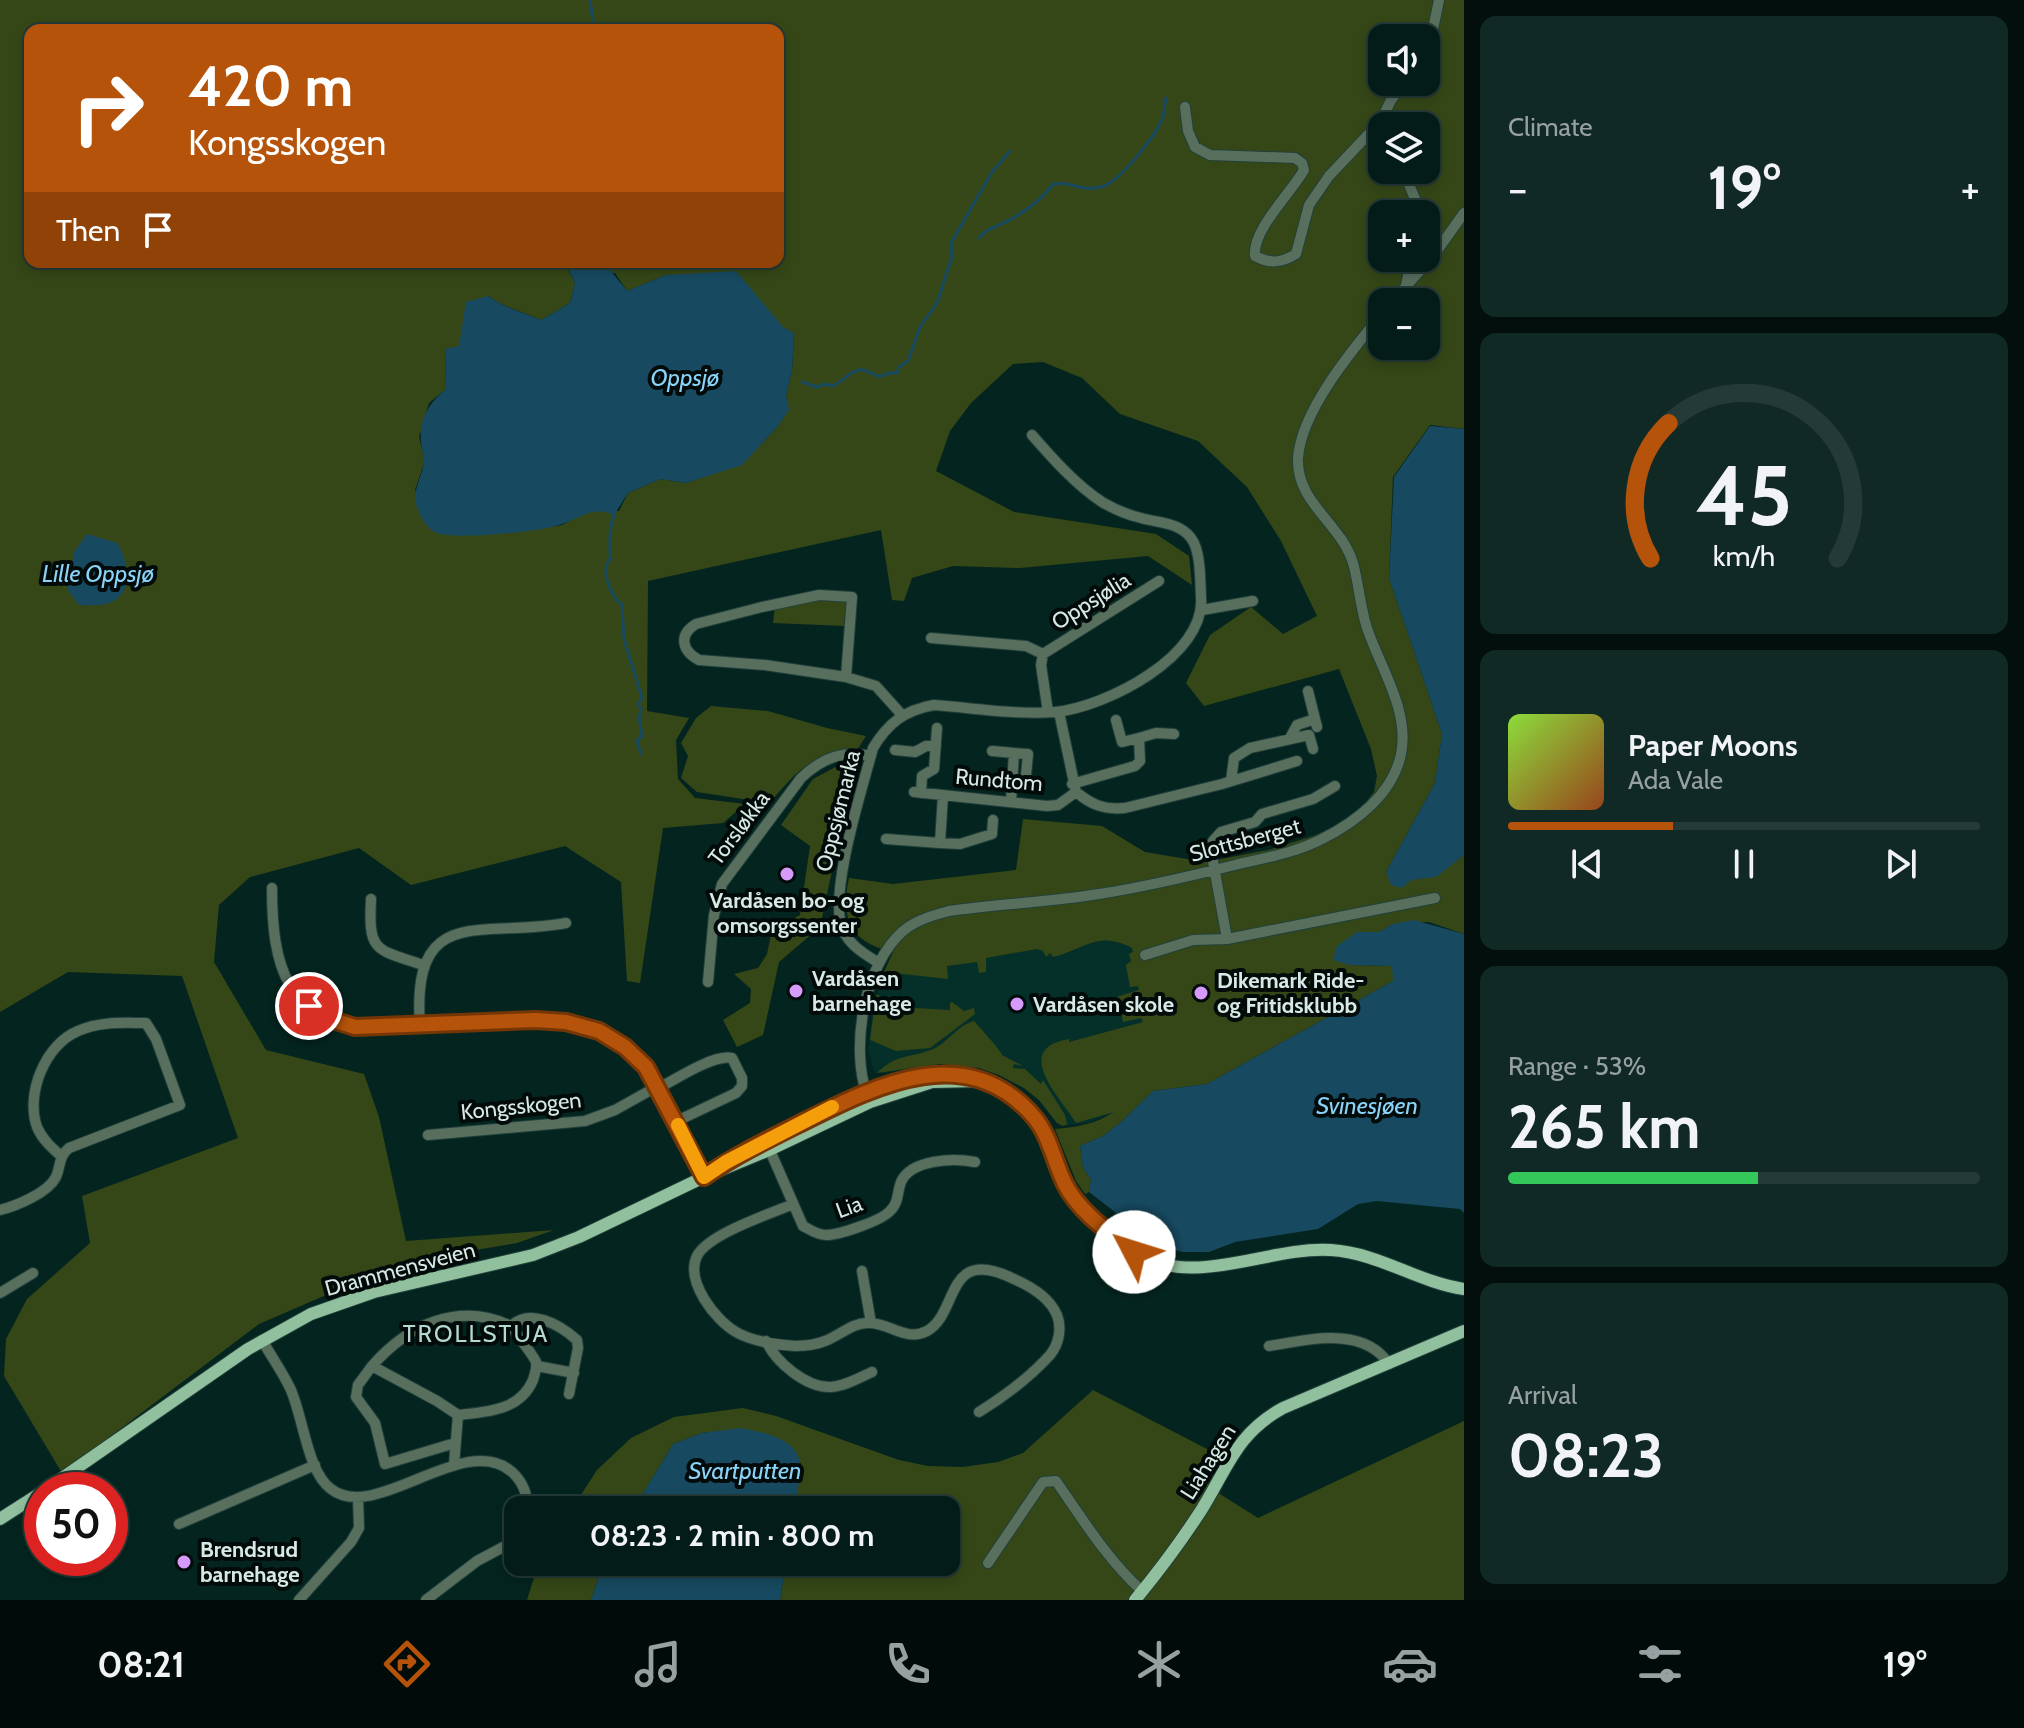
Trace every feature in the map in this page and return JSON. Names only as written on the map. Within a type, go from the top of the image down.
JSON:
[{"type":"main road","name":"Drammensveien","points":[[71,1472],[262,1340],[311,1314],[351,1299],[504,1263],[558,1246],[867,1097],[932,1082],[977,1081],[1000,1089],[1036,1119],[1072,1195],[1114,1236],[1146,1258],[1191,1268],[1298,1251],[1332,1250],[1371,1257],[1426,1280],[1464,1289]]},
{"type":"main road","name":"Liahagen","points":[[1139,1596],[1185,1535],[1236,1446],[1252,1429],[1283,1408],[1464,1331]]},
{"type":"main road","name":"Drammensveien","points":[[0,1519],[24,1504]]},
{"type":"street","points":[[1434,24],[1439,0]]},
{"type":"street","points":[[1185,107],[1188,131],[1195,147],[1210,155],[1295,158],[1302,163],[1304,170],[1299,179],[1259,235],[1255,256],[1265,261],[1278,262],[1296,254],[1309,205],[1329,176],[1368,138]]},
{"type":"street","points":[[1405,287],[1434,255],[1464,213]]},
{"type":"street","points":[[1405,287],[1409,272]]},
{"type":"street","name":"Slottsberget","points":[[867,1097],[858,1034],[879,963],[891,943],[906,928],[928,917],[975,907],[1099,894],[1297,850],[1346,826],[1382,794],[1401,755],[1401,719],[1366,624],[1352,560],[1340,537],[1310,500],[1300,481],[1298,460],[1301,440],[1342,363],[1368,331]]},
{"type":"street","points":[[846,677],[852,597],[819,595],[762,607],[696,624],[687,629],[684,637],[684,647],[699,660],[765,665],[846,677],[876,686],[902,715],[934,705],[1053,712],[1121,691],[1168,660],[1188,641],[1202,610],[1193,540],[1173,525],[1141,518],[1103,502],[1032,435]]},
{"type":"street","name":"Oppsjølia","points":[[1053,712],[1041,665],[1043,654],[1159,581]]},
{"type":"street","points":[[1202,610],[1253,601]]},
{"type":"street","name":"Oppsjølia","points":[[931,638],[1026,646],[1043,654]]},
{"type":"street","points":[[1290,738],[1297,725],[1316,723],[1308,691]]},
{"type":"street","name":"Rundtom","points":[[936,746],[934,769],[922,776],[918,792],[943,795],[994,810],[1011,802],[1058,805],[1074,788],[1053,712]]},
{"type":"street","name":"Oppsjømarka","points":[[879,963],[850,941],[842,929],[838,903],[873,747],[886,729],[902,715]]},
{"type":"street","points":[[1116,720],[1124,746],[1156,733],[1174,734]]},
{"type":"street","points":[[895,750],[915,752],[926,746],[936,746],[937,728]]},
{"type":"street","points":[[1231,781],[1234,758],[1250,748],[1309,735],[1313,749]]},
{"type":"street","points":[[1139,738],[1140,761],[1135,766],[1074,788],[1094,806],[1110,810],[1231,781],[1297,761]]},
{"type":"street","points":[[992,751],[1028,754],[1030,776],[1013,774]]},
{"type":"street","points":[[1011,802],[1014,753]]},
{"type":"street","name":"Torsløkka","points":[[708,982],[715,912],[722,884],[729,873],[814,765],[825,758],[840,755],[871,756]]},
{"type":"street","points":[[1227,939],[1211,850],[1213,841],[1221,832],[1255,822],[1262,814],[1313,799],[1335,786]]},
{"type":"street","points":[[940,843],[943,795]]},
{"type":"street","points":[[886,839],[960,844],[992,834],[994,810]]},
{"type":"street","points":[[272,888],[272,925],[278,962],[290,986],[309,1006],[336,1021],[355,1027],[535,1020],[566,1022],[599,1031],[625,1047],[646,1067],[704,1177]]},
{"type":"street","points":[[1145,955],[1193,940],[1227,939],[1435,898]]},
{"type":"street","points":[[371,899],[370,934],[374,944],[387,953],[423,965]]},
{"type":"street","points":[[420,1026],[418,990],[423,965],[438,947],[461,931],[566,923]]},
{"type":"street","points":[[0,1210],[48,1187],[56,1177],[61,1156],[69,1148],[180,1105],[156,1039],[146,1023],[95,1024],[59,1042],[50,1054],[38,1081],[34,1107],[37,1126],[48,1144],[61,1156]]},
{"type":"street","name":"Kongsskogen","points":[[428,1135],[585,1121],[615,1110],[712,1061],[724,1056],[732,1058],[742,1078],[742,1086],[736,1093],[677,1121]]},
{"type":"street","name":"Lia","points":[[767,1145],[803,1226],[824,1235],[841,1233],[890,1211],[897,1201],[900,1183],[914,1169],[941,1161],[975,1162]]},
{"type":"street","points":[[793,1204],[709,1242],[697,1255],[694,1268],[697,1283],[720,1319],[739,1334],[793,1346],[812,1345],[871,1323],[914,1335],[930,1330],[937,1323],[956,1285],[970,1273],[979,1270],[1015,1279],[1044,1298],[1056,1313],[1058,1339],[1053,1351],[1015,1388],[979,1412]]},
{"type":"street","points":[[862,1271],[871,1323]]},
{"type":"street","points":[[0,1293],[33,1273]]},
{"type":"street","points":[[372,1366],[458,1415],[491,1412],[513,1403],[528,1389],[537,1366],[535,1358],[511,1326],[469,1316],[452,1315],[438,1319],[408,1333],[372,1366],[358,1385],[356,1397],[375,1423],[385,1464],[455,1443]]},
{"type":"street","points":[[511,1326],[524,1317],[534,1316],[577,1340],[569,1394]]},
{"type":"street","points":[[1269,1346],[1338,1338],[1373,1349],[1389,1364]]},
{"type":"street","points":[[262,1340],[291,1389],[315,1465],[330,1489],[348,1497],[358,1497],[397,1487],[454,1465],[487,1461],[503,1466],[523,1485],[527,1496]]},
{"type":"street","points":[[766,1341],[779,1359],[814,1385],[828,1388],[842,1385],[872,1372]]},
{"type":"street","points":[[537,1366],[574,1373]]},
{"type":"street","points":[[454,1465],[458,1415]]},
{"type":"street","points":[[179,1524],[315,1465]]},
{"type":"street","points":[[988,1563],[1043,1482],[1056,1481],[1139,1596]]},
{"type":"street","points":[[299,1600],[351,1542],[359,1528],[358,1497]]},
{"type":"street","points":[[426,1600],[477,1561],[504,1547]]},
{"type":"shaded area","points":[[1130,927],[1160,1084],[1119,1111],[1088,1123],[1063,1126],[1024,1088],[979,1068],[940,1064],[884,1073],[876,1073],[873,1069],[868,1050],[874,1002],[899,939]]},
{"type":"green space","points":[[0,0],[1464,0],[1464,429],[1430,425],[1393,477],[1389,578],[1442,734],[1435,783],[1386,872],[1420,879],[1444,870],[1464,855],[1464,934],[1429,922],[1393,924],[1379,932],[1357,932],[1350,965],[1393,966],[1393,981],[1207,1084],[1153,1091],[1103,1136],[1080,1146],[1083,1167],[1091,1180],[1089,1192],[1085,1194],[1076,1181],[1055,1129],[1086,1124],[1114,1112],[1076,1123],[1051,1088],[1042,1063],[1043,1053],[1052,1044],[1143,1022],[1141,1018],[1123,1022],[1120,1006],[1115,1007],[1113,998],[1139,990],[1138,986],[1130,987],[1126,965],[1131,961],[1129,954],[1133,952],[1132,948],[1100,941],[1053,957],[1050,953],[1046,957],[1043,951],[1037,949],[986,958],[986,972],[979,973],[977,962],[947,966],[948,979],[884,972],[893,952],[867,942],[852,927],[846,906],[849,878],[893,884],[1016,870],[1023,819],[1102,826],[1145,852],[1205,862],[1268,850],[1313,836],[1343,823],[1374,792],[1377,776],[1371,749],[1339,669],[1204,706],[1186,683],[1210,635],[1251,607],[1283,634],[1317,616],[1281,541],[1247,487],[1198,441],[1120,414],[1082,378],[1043,362],[1013,364],[971,403],[950,431],[936,471],[1014,512],[1156,534],[1189,556],[1192,585],[1148,556],[1020,568],[953,566],[912,578],[904,601],[892,600],[881,530],[648,581],[647,711],[689,718],[676,740],[678,779],[695,798],[745,804],[723,823],[663,828],[640,983],[627,981],[621,882],[565,846],[411,885],[359,848],[250,877],[219,905],[214,962],[266,1050],[364,1074],[379,1117],[406,1241],[554,1230],[517,1243],[421,1259],[413,1267],[347,1286],[259,1324],[61,1472],[4,1376],[6,1339],[27,1299],[90,1243],[82,1196],[238,1138],[182,976],[68,972],[0,1012]],"holes":[[[567,268],[615,273],[627,291],[666,275],[794,333],[792,371],[786,395],[788,410],[778,426],[742,464],[686,483],[660,479],[628,493],[619,511],[601,510],[582,514],[562,525],[524,531],[460,534],[415,490],[425,461],[419,437],[429,403],[446,389],[445,349],[459,347],[488,296],[541,320],[570,303],[575,283]]]},
{"type":"green space","points":[[821,599],[847,601],[844,626],[773,623],[775,607]]},
{"type":"green space","points":[[711,706],[768,711],[866,736],[856,752],[827,755],[805,767],[767,806],[756,801],[697,792],[681,778],[688,756],[681,743],[696,718]]},
{"type":"green space","points":[[839,765],[854,768],[820,927],[779,962],[763,1035],[737,1047],[723,1020],[750,1003],[751,989],[734,974],[758,968],[767,954],[772,930],[800,915],[810,846],[781,825],[813,779]]},
{"type":"green space","points":[[876,995],[881,996],[881,1003],[915,1008],[950,1010],[952,1002],[964,1011],[974,1008],[975,1014],[930,1048],[896,1051],[870,1040]]},
{"type":"green space","points":[[974,1021],[1002,1055],[1023,1066],[1014,1064],[1013,1068],[1025,1069],[1041,1084],[1043,1080],[1065,1115],[1067,1124],[1057,1123],[1039,1100],[1024,1088],[979,1068],[940,1064],[877,1073],[897,1059],[937,1047]]},
{"type":"green space","points":[[1093,1390],[1209,1450],[1220,1494],[1258,1518],[1464,1421],[1464,1600],[780,1600],[784,1576],[960,1576],[960,1496],[796,1496],[801,1463],[720,1431],[702,1433],[673,1444],[641,1496],[580,1496],[597,1470],[631,1438],[674,1417],[743,1408],[776,1416],[899,1460],[928,1466],[963,1467],[998,1462],[1023,1453]]},
{"type":"green space","points":[[535,1576],[599,1576],[591,1600],[527,1600]]},
{"type":"water","name":"Oppsjø","points":[[568,268],[609,268],[627,291],[666,275],[736,271],[783,327],[794,333],[792,371],[786,395],[789,410],[742,465],[686,483],[660,479],[628,493],[614,515],[593,512],[552,527],[501,534],[465,536],[431,530],[415,500],[424,460],[422,425],[433,402],[446,389],[445,349],[459,346],[466,302],[488,296],[541,320],[570,303],[575,283]]},
{"type":"water","points":[[1430,426],[1464,429],[1464,855],[1436,877],[1411,880],[1402,888],[1391,885],[1386,872],[1435,783],[1442,734],[1389,578],[1394,477]]},
{"type":"water","name":"Lille Oppsjø","points":[[87,534],[117,543],[124,559],[127,578],[122,594],[106,604],[79,605],[67,589],[74,552]]},
{"type":"water","name":"Svinesjøen","points":[[1414,920],[1464,934],[1464,1213],[1460,1209],[1377,1201],[1358,1204],[1318,1229],[1235,1242],[1209,1252],[1182,1252],[1154,1244],[1126,1229],[1115,1212],[1089,1192],[1091,1180],[1083,1167],[1080,1146],[1103,1136],[1153,1091],[1207,1084],[1393,981],[1392,966],[1350,965],[1333,960],[1337,946],[1357,932],[1379,932],[1393,924]]},
{"type":"water","name":"Svartputten","points":[[741,1428],[787,1443],[798,1456],[800,1471],[796,1496],[641,1496],[673,1444],[702,1433]]},
{"type":"water","points":[[599,1576],[784,1576],[780,1600],[591,1600]]},
{"type":"waterway","points":[[590,0],[593,24]]},
{"type":"waterway","points":[[979,238],[1030,207],[1053,184],[1094,188],[1109,184],[1127,168],[1153,135],[1163,117],[1166,98]]},
{"type":"waterway","points":[[802,382],[817,387],[825,384],[833,386],[859,370],[878,376],[897,373],[899,367],[908,361],[920,327],[937,303],[952,257],[951,243],[992,172],[1010,151]]},
{"type":"waterway","points":[[614,515],[606,575],[612,592],[622,605],[624,639],[642,698],[638,704],[642,736],[637,741],[641,754]]},
{"type":"slow traffic","points":[[678,1125],[704,1177],[765,1140],[832,1107]]},
{"type":"place","name":"Vardåsen bo- og omsorgssenter","points":[[787,874]]},
{"type":"place","name":"Vardåsen barnehage","points":[[796,991]]},
{"type":"place","name":"Dikemark Ride- og Fritidsklubb","points":[[1201,993]]},
{"type":"place","name":"Vardåsen skole","points":[[1017,1004]]},
{"type":"place","name":"Brendsrud barnehage","points":[[184,1562]]},
{"type":"district","name":"TROLLSTUA","points":[[476,1333]]},
{"type":"route","points":[[309,1006],[320,1014],[355,1027],[535,1020],[566,1022],[599,1031],[625,1047],[646,1067],[704,1177],[765,1140],[865,1092],[902,1079],[939,1073],[967,1077],[1000,1089],[1026,1108],[1043,1130],[1072,1195],[1090,1215],[1134,1252]]}]
